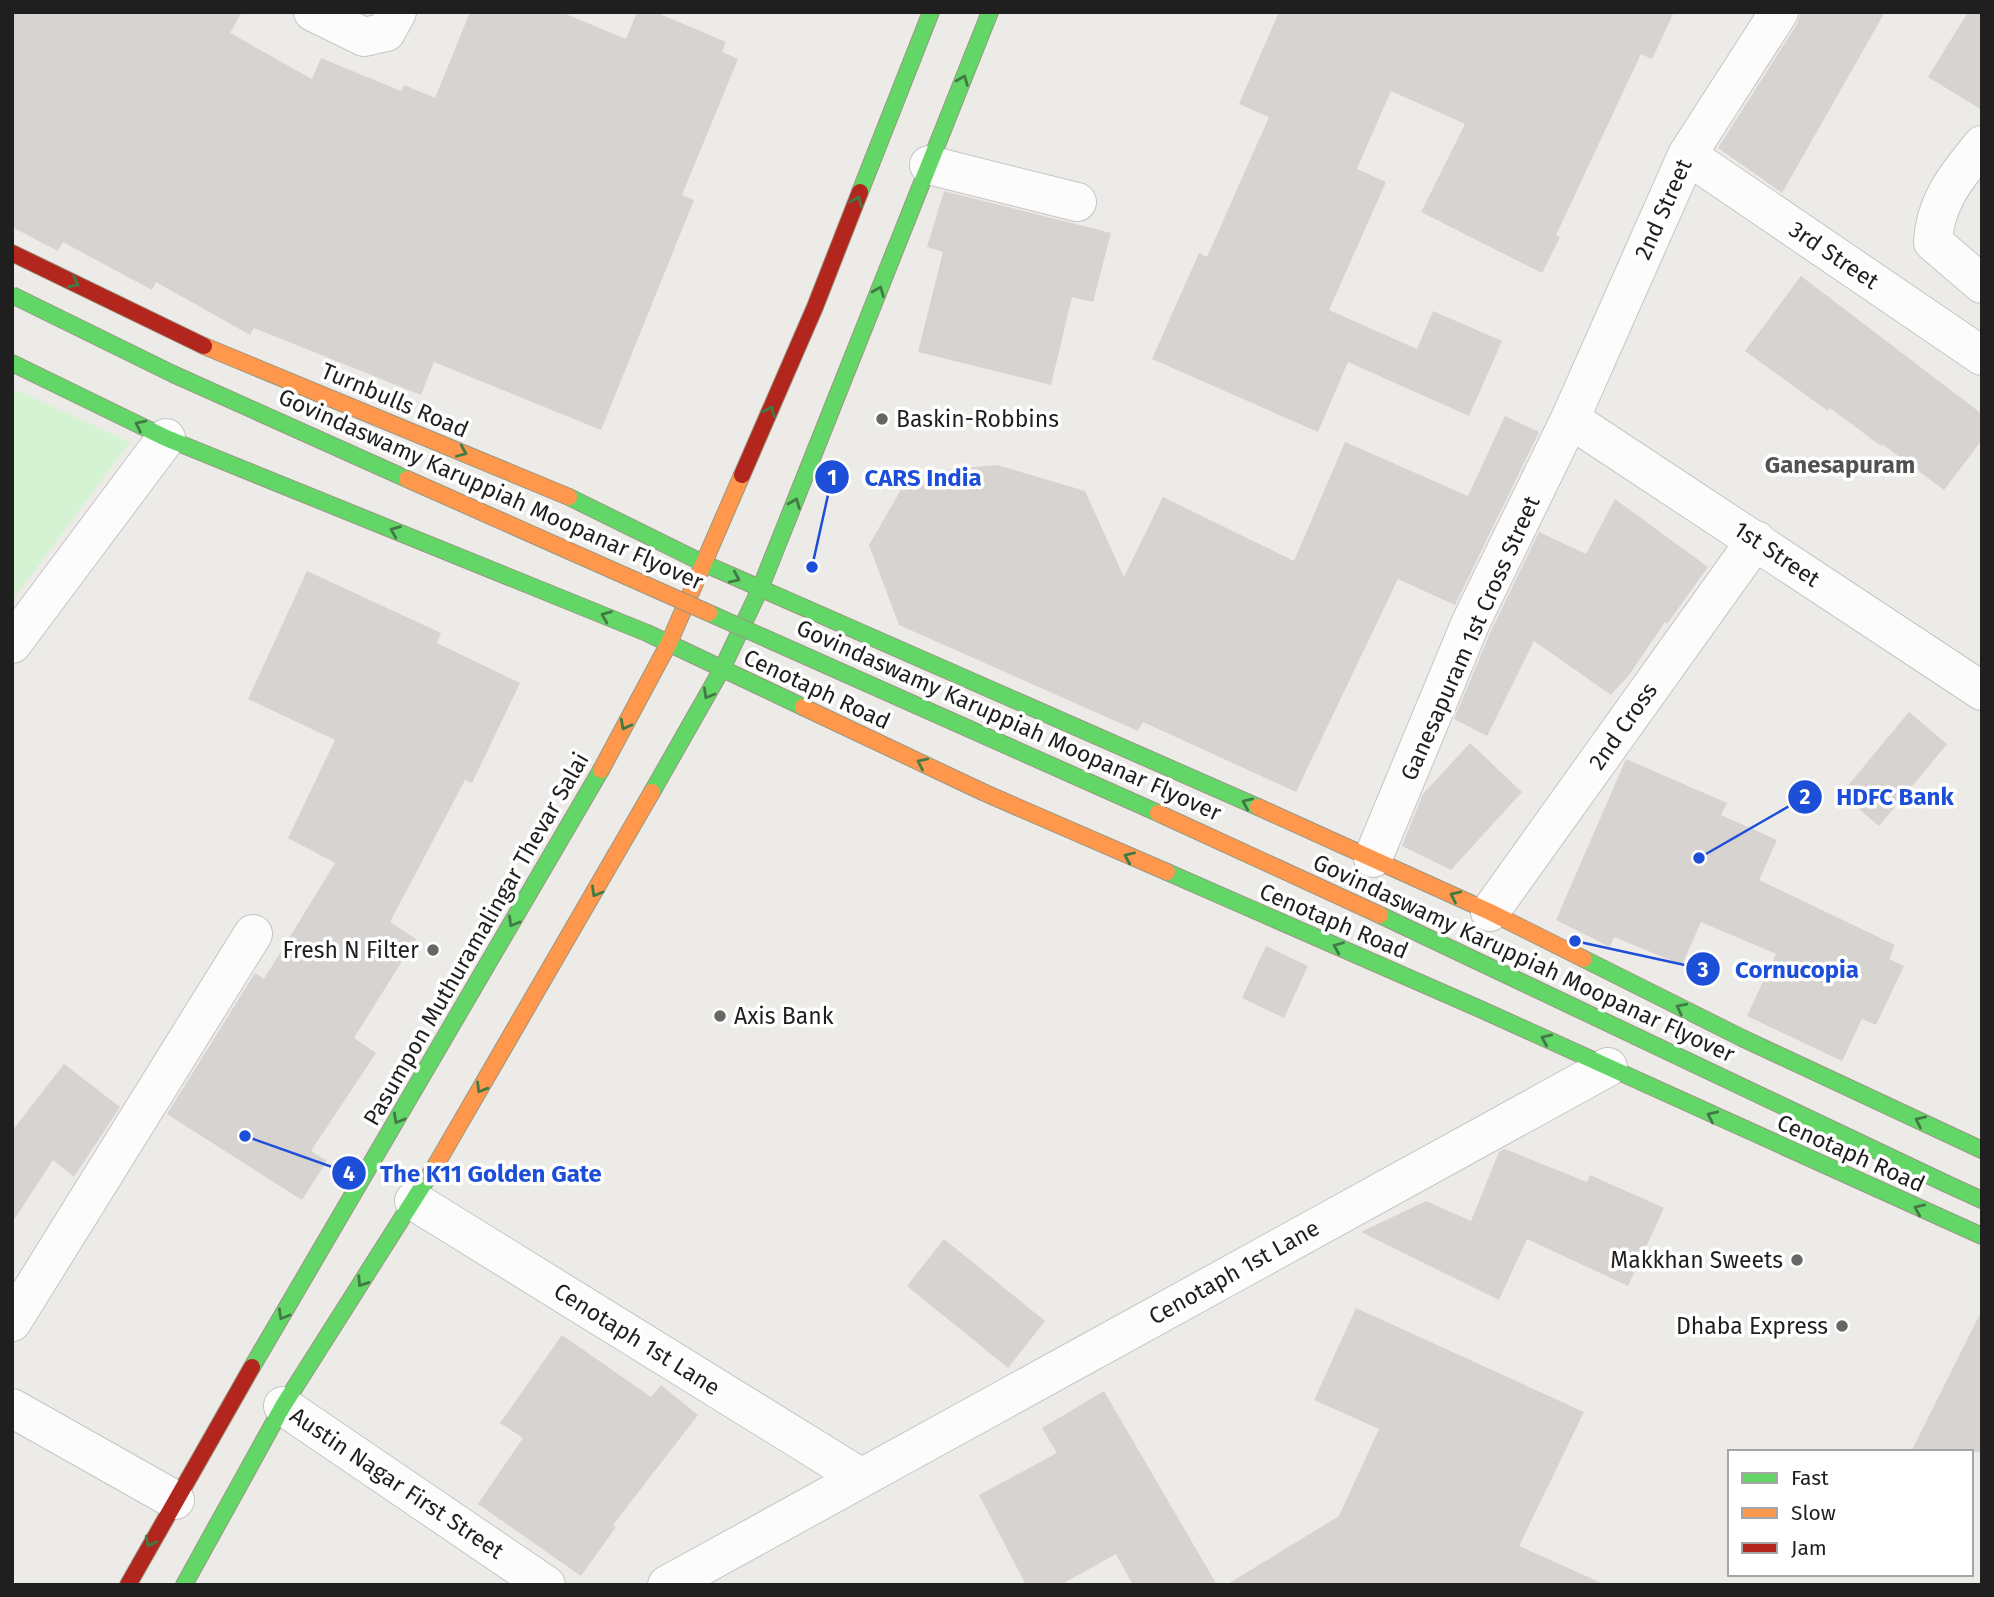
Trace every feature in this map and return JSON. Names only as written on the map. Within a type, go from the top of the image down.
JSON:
[{"type":"main road","name":"Pasumpon Muthuramalingar Thevar Salai","points":[[128,1585],[581,806],[669,643],[815,307],[931,12]]},
{"type":"main road","points":[[184,1585],[283,1406],[414,1201],[562,950],[722,669],[760,589],[989,12]]},
{"type":"main road","name":"Turnbulls Road","points":[[12,253],[197,343],[573,499],[677,564],[705,564],[760,589]]},
{"type":"main road","name":"Govindaswamy Karuppiah Moopanar Flyover","points":[[12,295],[173,374],[1292,873],[1982,1200]]},
{"type":"main road","points":[[12,363],[166,438],[652,621],[669,643]]},
{"type":"main road","points":[[652,621],[677,564]]},
{"type":"main road","points":[[760,589],[776,610],[1373,858],[1490,912],[1742,1038],[1982,1150]]},
{"type":"main road","points":[[747,667],[776,610]]},
{"type":"main road","name":"Cenotaph Road","points":[[669,643],[722,669],[747,667],[985,793],[1982,1236]]},
{"type":"street","points":[[313,12],[364,37],[386,24]]},
{"type":"street","name":"2nd Street","points":[[1570,419],[1687,155],[1779,12]]},
{"type":"street","points":[[1982,145],[1956,178],[1934,217],[1933,242],[1982,284]]},
{"type":"street","name":"3rd Street","points":[[1687,155],[1982,356]]},
{"type":"street","points":[[929,164],[1077,202]]},
{"type":"street","name":"1st Street","points":[[1570,419],[1982,691]]},
{"type":"street","name":"Ganesapuram 1st Cross Street","points":[[1373,858],[1471,622],[1570,419]]},
{"type":"street","points":[[12,644],[166,438]]},
{"type":"street","name":"2nd Cross","points":[[1490,912],[1756,540]]},
{"type":"street","points":[[12,1322],[253,934]]},
{"type":"street","name":"Cenotaph 1st Lane","points":[[667,1585],[1608,1068]]},
{"type":"street","name":"Cenotaph 1st Lane","points":[[414,1201],[860,1477]]},
{"type":"street","name":"Austin Nagar First Street","points":[[283,1406],[546,1585]]},
{"type":"street","points":[[12,1408],[175,1500]]},
{"type":"green space","points":[[12,388],[130,442],[12,601]]},
{"type":"building","points":[[12,12],[242,12],[230,33],[312,79],[321,58],[401,91],[404,85],[435,98],[470,12],[561,12],[626,39],[637,12],[655,12],[726,42],[722,52],[738,59],[682,195],[694,200],[601,430],[434,362],[421,395],[254,328],[250,335],[156,282],[152,290],[63,242],[58,251],[12,227]]},
{"type":"building","points":[[1279,12],[1674,12],[1652,59],[1641,54],[1556,235],[1560,237],[1542,273],[1421,212],[1465,124],[1391,91],[1357,169],[1386,182],[1329,310],[1417,349],[1433,311],[1502,341],[1469,416],[1348,362],[1318,432],[1152,359],[1199,253],[1207,257],[1269,117],[1239,104]]},
{"type":"building","points":[[1801,12],[1885,12],[1782,193],[1718,148],[1797,24]]},
{"type":"building","points":[[1968,12],[1982,12],[1982,110],[1928,77]]},
{"type":"building","points":[[944,191],[1111,233],[1093,302],[1072,297],[1051,385],[918,352],[943,252],[927,247]]},
{"type":"building","points":[[1801,276],[1982,414],[1982,440],[1944,490],[1882,444],[1881,446],[1830,408],[1828,411],[1745,351]]},
{"type":"building","points":[[1505,416],[1539,432],[1455,605],[1398,579],[1296,792],[1143,722],[1138,731],[899,625],[869,545],[902,488],[951,469],[997,465],[1085,491],[1124,577],[1163,497],[1294,561],[1345,442],[1468,496]]},
{"type":"building","points":[[1615,499],[1708,567],[1667,624],[1665,622],[1629,675],[1611,695],[1534,641],[1487,736],[1454,719],[1491,631],[1539,532],[1586,554]]},
{"type":"building","points":[[307,571],[441,633],[437,643],[520,683],[472,783],[465,780],[390,922],[416,939],[354,1038],[376,1053],[311,1151],[327,1161],[302,1200],[167,1114],[255,973],[264,979],[335,863],[288,838],[335,740],[248,699]]},
{"type":"building","points":[[1909,712],[1947,744],[1879,826],[1841,794]]},
{"type":"building","points":[[1470,743],[1522,792],[1451,870],[1402,846],[1423,794]]},
{"type":"building","points":[[1626,759],[1727,803],[1721,815],[1777,840],[1759,880],[1895,945],[1889,959],[1904,966],[1876,1025],[1862,1019],[1842,1061],[1747,1016],[1776,954],[1701,922],[1682,965],[1614,937],[1610,947],[1556,920]]},
{"type":"building","points":[[1266,946],[1308,966],[1284,1018],[1242,998]]},
{"type":"building","points":[[64,1064],[120,1107],[74,1177],[53,1160],[12,1223],[12,1131]]},
{"type":"building","points":[[1505,1149],[1587,1182],[1590,1175],[1664,1208],[1628,1286],[1527,1239],[1499,1300],[1361,1232],[1426,1201],[1471,1221],[1499,1152]]},
{"type":"building","points":[[944,1239],[1045,1321],[1008,1368],[907,1286]]},
{"type":"building","points":[[1356,1308],[1584,1412],[1519,1546],[1606,1585],[1226,1585],[1339,1516],[1379,1429],[1314,1400]]},
{"type":"building","points":[[1982,1310],[1982,1452],[1912,1450]]},
{"type":"building","points":[[562,1335],[651,1397],[661,1385],[698,1415],[613,1525],[616,1527],[581,1576],[478,1504],[523,1438],[500,1423]]},
{"type":"building","points":[[1104,1391],[1217,1585],[1133,1585],[1116,1554],[1060,1585],[1026,1585],[979,1495],[1057,1453],[1042,1428]]},
{"type":"traffic: fast","points":[[860,192],[931,12]]},
{"type":"traffic: fast","points":[[652,792],[722,669],[760,589],[990,12]]},
{"type":"traffic: fast","points":[[12,295],[173,374],[407,479]]},
{"type":"traffic: fast","points":[[12,363],[166,438],[647,633],[803,707]]},
{"type":"traffic: fast","points":[[569,497],[705,564],[1258,807]]},
{"type":"traffic: fast","points":[[709,613],[1158,813]]},
{"type":"traffic: fast","points":[[252,1367],[601,770]]},
{"type":"traffic: fast","points":[[1167,872],[1480,1009],[1982,1236]]},
{"type":"traffic: fast","points":[[1380,915],[1947,1184]]},
{"type":"traffic: fast","points":[[1584,959],[1742,1038],[1982,1150]]},
{"type":"traffic: fast","points":[[184,1585],[283,1406],[437,1163]]},
{"type":"traffic: fast","points":[[1947,1184],[1982,1200]]},
{"type":"traffic: slow","points":[[204,346],[569,497]]},
{"type":"traffic: slow","points":[[601,770],[669,643],[742,475]]},
{"type":"traffic: slow","points":[[407,479],[709,613]]},
{"type":"traffic: slow","points":[[803,707],[985,793],[1167,872]]},
{"type":"traffic: slow","points":[[437,1163],[652,792]]},
{"type":"traffic: slow","points":[[1258,807],[1490,912],[1584,959]]},
{"type":"traffic: slow","points":[[1158,813],[1380,915]]},
{"type":"traffic: jam","points":[[742,475],[815,307],[860,192]]},
{"type":"traffic: jam","points":[[12,253],[204,346]]},
{"type":"traffic: jam","points":[[128,1585],[252,1367]]},
{"type":"place","name":"Baskin-Robbins","points":[[882,419]]},
{"type":"place","name":"CARS India","points":[[812,567]]},
{"type":"place","name":"HDFC Bank","points":[[1699,858]]},
{"type":"place","name":"Cornucopia","points":[[1575,941]]},
{"type":"place","name":"Fresh N Filter","points":[[433,950]]},
{"type":"place","name":"Axis Bank","points":[[720,1016]]},
{"type":"place","name":"The K11 Golden Gate","points":[[245,1136]]},
{"type":"place","name":"Makkhan Sweets","points":[[1797,1260]]},
{"type":"place","name":"Dhaba Express","points":[[1842,1326]]},
{"type":"district","name":"Ganesapuram","points":[[1840,465]]}]
